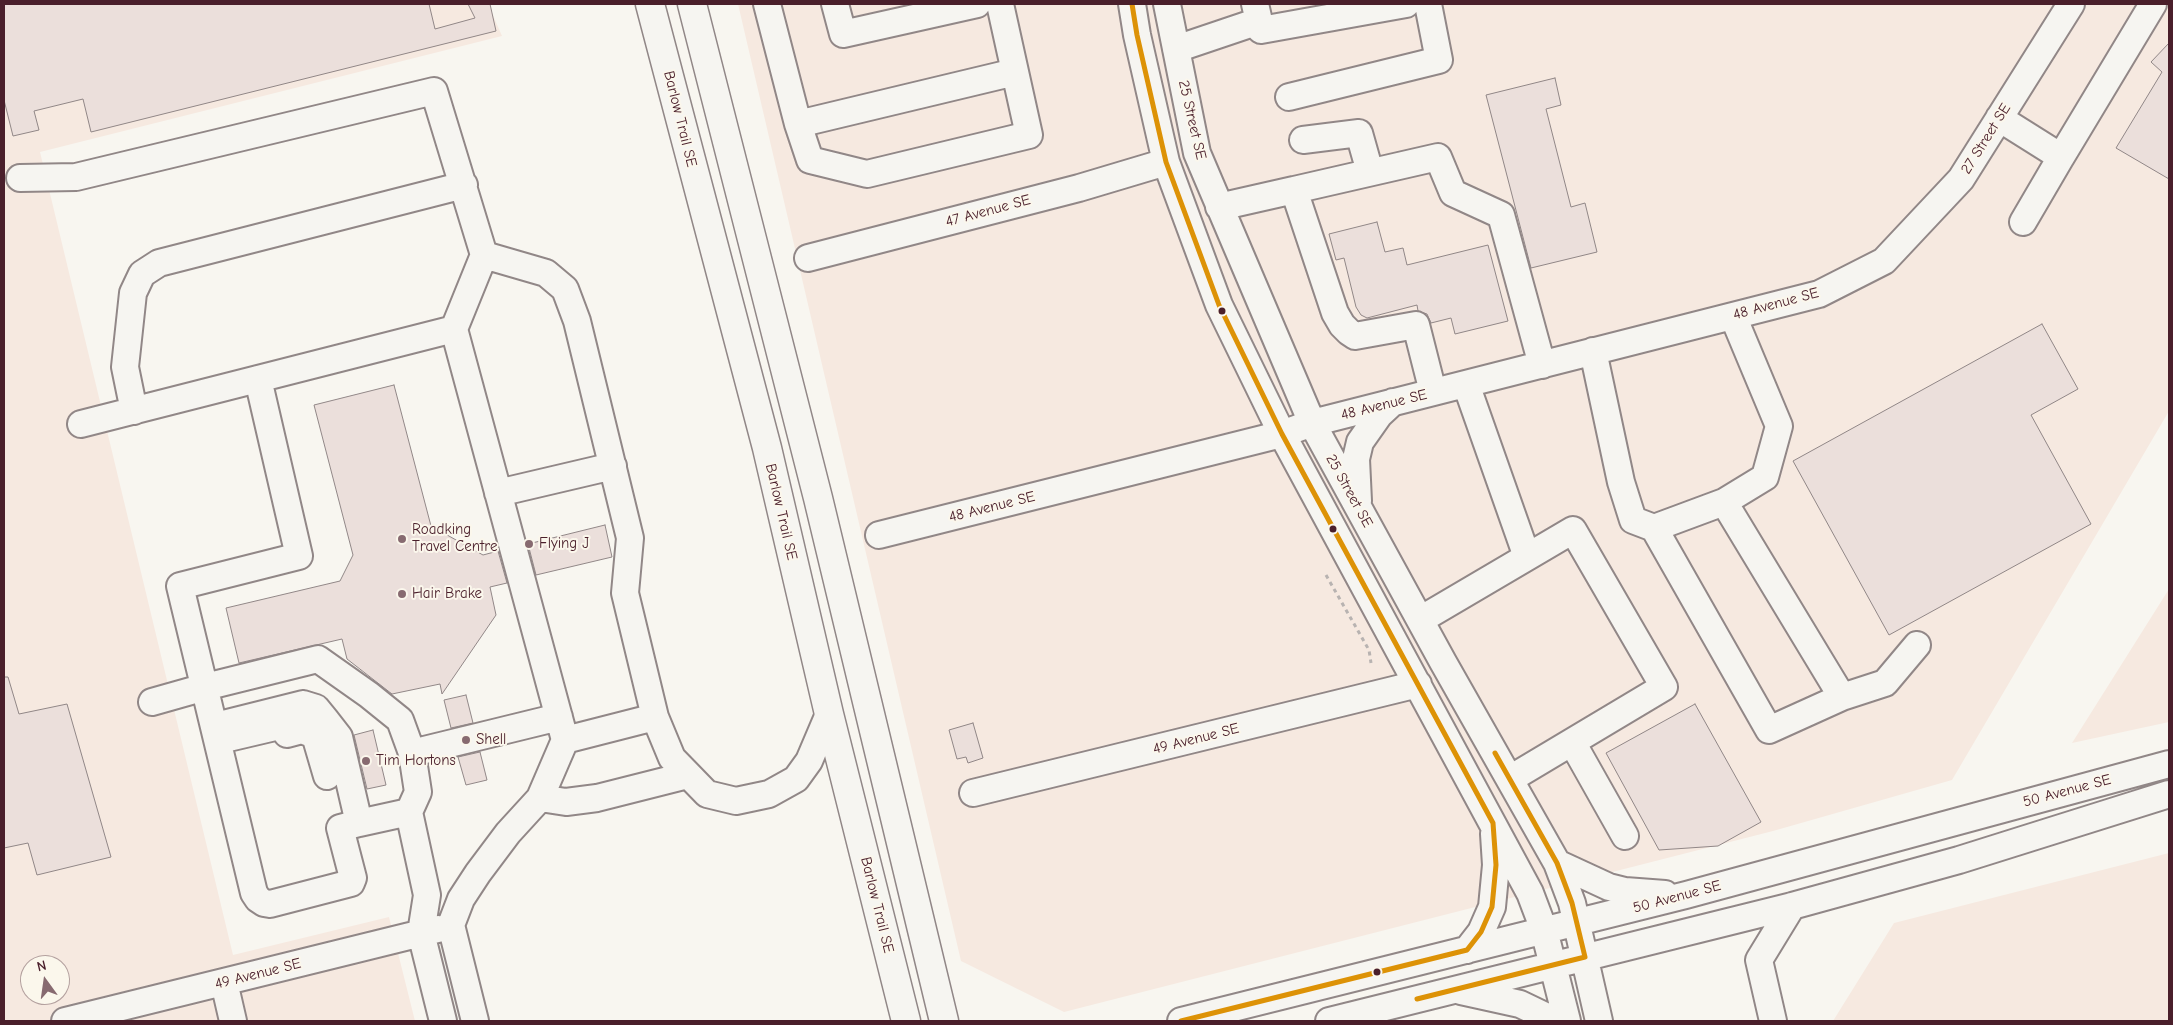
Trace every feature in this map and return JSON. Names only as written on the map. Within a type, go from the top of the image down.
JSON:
[{"type":"main road","name":"Barlow Trail SE","points":[[650,4],[766,448],[829,714],[906,1021]]},
{"type":"main road","points":[[692,4],[818,498],[946,1020]]},
{"type":"street","points":[[767,4],[798,124],[810,160],[867,174],[1029,135],[1000,4]]},
{"type":"street","points":[[835,4],[842,34],[977,4]]},
{"type":"street","points":[[1132,4],[1137,35],[1166,162],[1220,306],[1282,434],[1530,893],[1544,930],[1567,1021]]},
{"type":"street","name":"25 Street SE","points":[[1167,4],[1197,154],[1312,423],[1557,863],[1566,886],[1576,923],[1599,1021]]},
{"type":"street","points":[[1176,49],[1257,12],[1261,30],[1357,8],[1406,4]]},
{"type":"street","points":[[1289,97],[1439,60],[1428,4]]},
{"type":"street","name":"27 Street SE","points":[[1884,261],[1961,179],[2072,4]]},
{"type":"street","points":[[2023,222],[2153,4]]},
{"type":"street","points":[[798,124],[1015,72]]},
{"type":"street","points":[[20,178],[76,177],[434,91],[484,254],[454,329],[562,728],[540,798],[508,833],[478,874],[462,899],[451,925],[475,1021]]},
{"type":"street","points":[[1999,118],[2061,158]]},
{"type":"street","points":[[1303,140],[1359,133],[1370,172]]},
{"type":"street","points":[[1220,207],[1438,157],[1453,193],[1501,215],[1542,364]]},
{"type":"street","name":"47 Avenue SE","points":[[808,258],[1079,188],[1166,162]]},
{"type":"street","points":[[134,411],[125,367],[133,293],[142,274],[159,263],[464,185]]},
{"type":"street","points":[[1294,190],[1335,313],[1342,325],[1355,336],[1416,325],[1433,392]]},
{"type":"street","points":[[484,254],[546,273],[565,288],[578,321],[630,538],[625,593],[655,718],[672,758],[708,794],[736,801],[770,794],[796,779],[809,761],[829,714]]},
{"type":"street","name":"48 Avenue SE","points":[[879,535],[1282,434],[1312,423],[1818,294],[1884,261]]},
{"type":"street","points":[[1654,528],[1724,502],[1765,477],[1779,426],[1733,316]]},
{"type":"street","points":[[81,424],[454,329]]},
{"type":"street","points":[[1593,352],[1620,482],[1633,520],[1654,528],[1769,730],[1842,697],[1884,683],[1917,645]]},
{"type":"street","points":[[258,379],[299,556],[180,586],[254,893],[258,899],[270,904],[351,883],[353,878],[340,828],[409,812]]},
{"type":"street","points":[[1466,384],[1527,557]]},
{"type":"street","points":[[1358,508],[1356,459],[1360,442],[1379,415],[1393,402]]},
{"type":"street","points":[[498,493],[613,466]]},
{"type":"street","points":[[1724,502],[1842,697]]},
{"type":"street","points":[[1420,620],[1573,530],[1664,687],[1510,779]]},
{"type":"street","points":[[152,702],[318,659],[370,695],[400,720],[412,753],[418,792],[409,812],[427,895],[420,933],[443,1021]]},
{"type":"street","name":"49 Avenue SE","points":[[973,793],[1418,684]]},
{"type":"street","points":[[412,753],[562,728],[655,718]]},
{"type":"street","points":[[218,740],[310,719],[324,719],[339,738],[359,824]]},
{"type":"street","points":[[218,740],[302,730],[309,731],[315,735],[327,776]]},
{"type":"street","points":[[1572,742],[1625,836]]},
{"type":"street","name":"50 Avenue SE","points":[[1181,1021],[1686,895],[2169,764]]},
{"type":"street","points":[[540,798],[566,802],[597,798],[688,775]]},
{"type":"street","name":"50 Avenue SE","points":[[1329,1021],[1792,906],[1959,860],[2169,794]]},
{"type":"street","points":[[1467,950],[1481,932],[1492,907],[1496,865],[1493,824]]},
{"type":"street","points":[[1557,863],[1610,886],[1625,890],[1686,895]]},
{"type":"street","points":[[1773,1021],[1759,960],[1792,906]]},
{"type":"street","name":"49 Avenue SE","points":[[65,1021],[451,925]]},
{"type":"street","points":[[224,982],[233,1021]]},
{"type":"street","points":[[1452,990],[1520,1004],[1552,1021]]},
{"type":"path","points":[[1326,575],[1369,650],[1371,663]]},
{"type":"shaded area","points":[[4,4],[488,4],[502,36],[40,152],[233,955],[389,917],[415,1021],[4,1021]]},
{"type":"shaded area","points":[[738,4],[2169,4],[2169,411],[1952,780],[1773,831],[1064,1012],[961,961]]},
{"type":"shaded area","points":[[2169,589],[2169,722],[2072,743]]},
{"type":"shaded area","points":[[2169,853],[2169,1021],[1833,1021],[1894,923]]},
{"type":"building","points":[[4,4],[429,4],[435,29],[475,18],[468,4],[490,4],[496,31],[91,132],[83,99],[34,111],[39,130],[13,136],[4,100]]},
{"type":"building","points":[[2169,43],[2169,179],[2116,148],[2162,72],[2151,62]]},
{"type":"building","points":[[1555,78],[1561,105],[1546,109],[1571,207],[1585,203],[1597,252],[1531,268],[1486,95]]},
{"type":"building","points":[[1377,222],[1385,252],[1403,248],[1407,265],[1488,245],[1508,321],[1455,334],[1451,318],[1431,323],[1427,314],[1418,311],[1417,305],[1367,318],[1361,315],[1356,307],[1344,258],[1336,260],[1329,234]]},
{"type":"building","points":[[2042,324],[2078,389],[2031,415],[2091,524],[1889,635],[1793,461]]},
{"type":"building","name":"Roadking Travel Centre","points":[[394,385],[431,526],[483,555],[498,551],[507,583],[490,587],[496,615],[442,694],[440,684],[392,694],[347,659],[342,639],[239,663],[226,608],[340,581],[353,555],[314,405]]},
{"type":"building","points":[[605,525],[612,557],[536,575],[528,544]]},
{"type":"building","points":[[4,677],[8,677],[19,714],[67,704],[111,857],[37,875],[28,843],[4,848]]},
{"type":"building","points":[[466,695],[473,723],[451,728],[444,700]]},
{"type":"building","points":[[1695,704],[1761,822],[1718,846],[1659,850],[1606,753]]},
{"type":"building","points":[[973,723],[983,758],[968,763],[966,757],[957,759],[949,730]]},
{"type":"building","name":"Tim Hortons","points":[[373,730],[386,785],[367,789],[354,735]]},
{"type":"building","points":[[480,752],[487,780],[466,785],[458,757]]},
{"type":"transit line","points":[[1132,4],[1137,35],[1166,162],[1219,305],[1282,434],[1493,823],[1496,865],[1492,907],[1481,932],[1467,950],[1181,1021]]},
{"type":"transit line","points":[[1417,999],[1585,957],[1572,903],[1557,863],[1495,753]]},
{"type":"place","name":"Roadking Travel Centre","points":[[402,539]]},
{"type":"place","name":"Flying J","points":[[529,544]]},
{"type":"place","name":"Hair Brake","points":[[402,594]]},
{"type":"place","name":"Shell","points":[[466,740]]},
{"type":"place","name":"Tim Hortons","points":[[366,761]]}]
